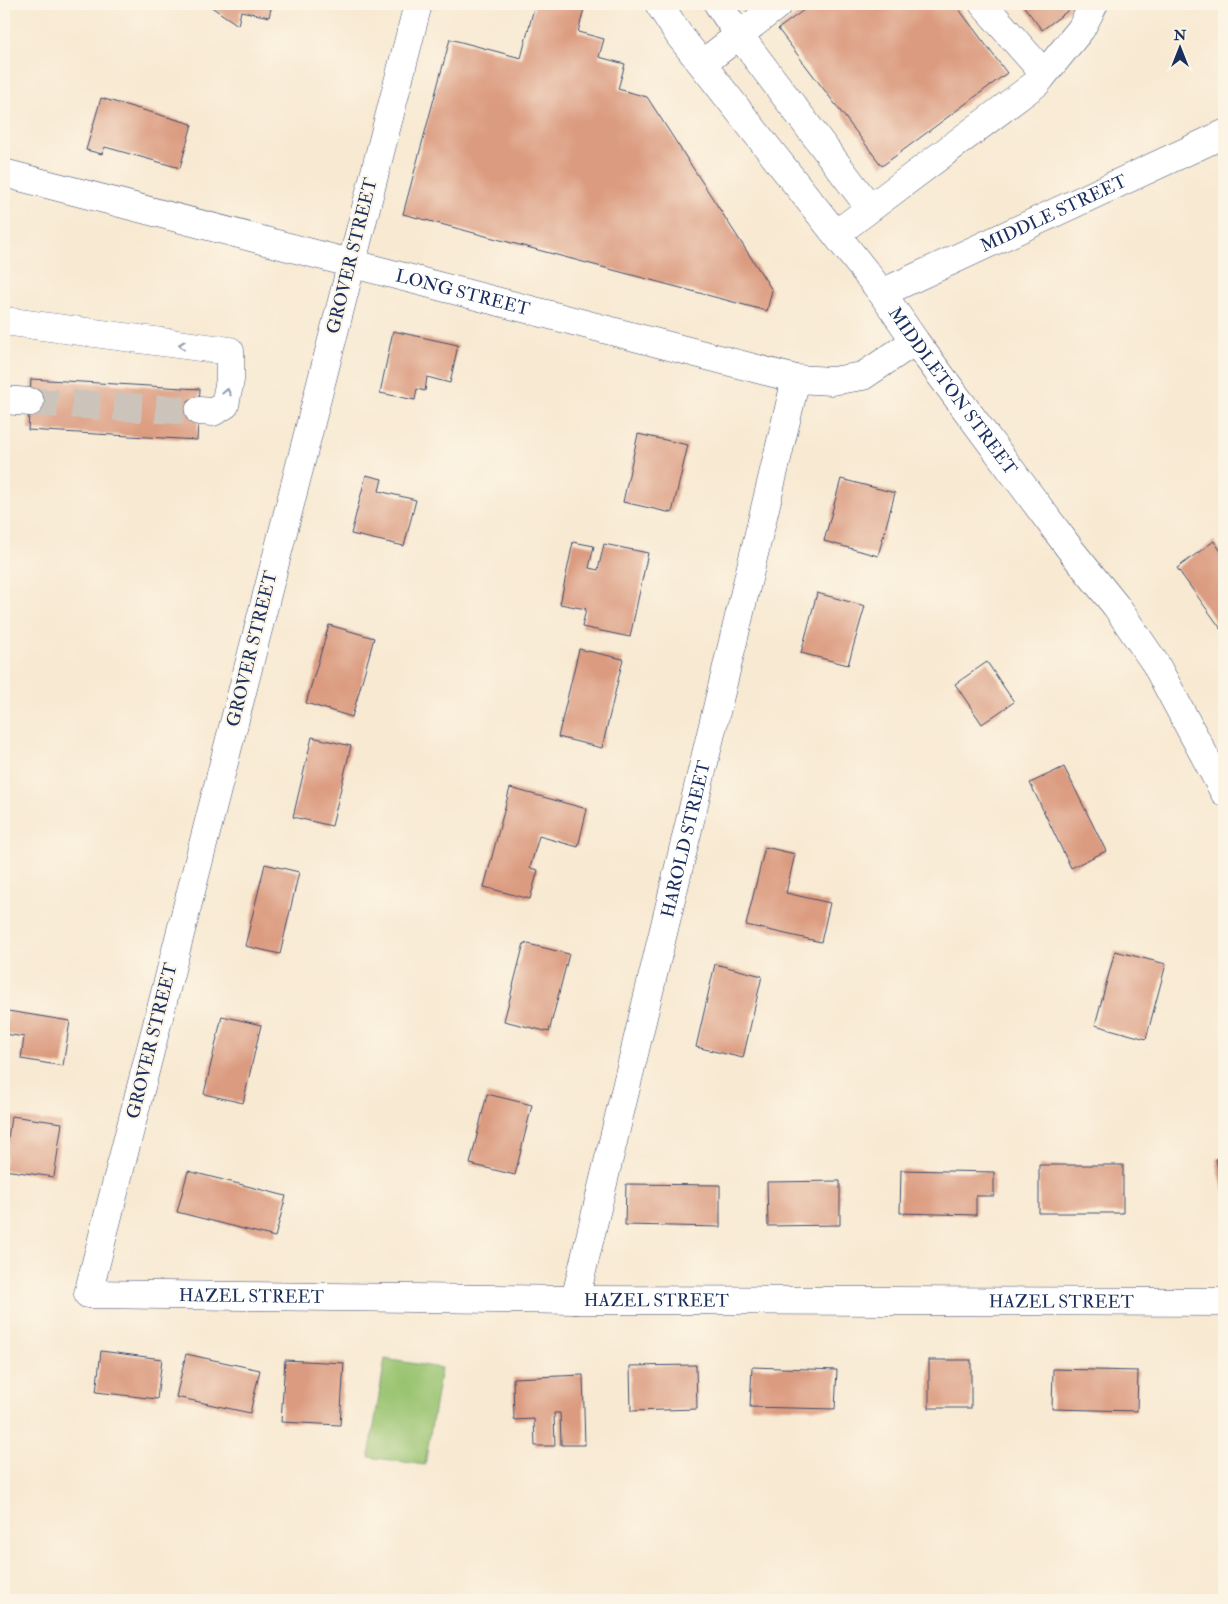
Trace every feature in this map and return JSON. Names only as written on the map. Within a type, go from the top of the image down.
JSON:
[{"type":"street","name":"GROVER STREET","points":[[88,1294],[350,262],[418,4]]},
{"type":"street","name":"MIDDLETON STREET","points":[[659,4],[679,35],[882,293],[915,341],[1073,553],[1116,606],[1155,663],[1224,792]]},
{"type":"street","points":[[718,4],[739,35],[870,208]]},
{"type":"street","points":[[702,64],[779,4]]},
{"type":"street","points":[[983,4],[1040,69],[1041,78]]},
{"type":"street","points":[[836,234],[1038,83],[1081,29],[1094,4]]},
{"type":"street","name":"MIDDLE STREET","points":[[882,293],[1224,134]]},
{"type":"street","name":"LONG STREET","points":[[4,173],[796,379],[832,380],[863,376],[915,341]]},
{"type":"street","points":[[4,321],[230,351],[230,380],[224,405],[213,412],[198,411]]},
{"type":"street","name":"HAROLD STREET","points":[[575,1300],[796,379]]},
{"type":"street","name":"HAZEL STREET","points":[[88,1294],[575,1300],[1224,1302]]},
{"type":"green space","points":[[385,1359],[441,1368],[425,1465],[369,1457]]},
{"type":"building","points":[[207,4],[272,4],[269,17],[241,11],[238,25]]},
{"type":"building","points":[[535,4],[585,5],[578,32],[604,39],[599,57],[625,64],[618,89],[647,97],[772,290],[767,311],[403,214],[450,39],[521,58]]},
{"type":"building","points":[[812,4],[955,4],[1007,73],[882,166],[778,29]]},
{"type":"building","points":[[1022,4],[1077,4],[1042,30]]},
{"type":"building","points":[[101,98],[192,124],[180,168],[105,147],[102,154],[86,150]]},
{"type":"building","points":[[393,331],[458,345],[450,383],[427,377],[425,391],[417,389],[415,400],[380,393]]},
{"type":"building","points":[[31,379],[200,389],[197,440],[28,430]]},
{"type":"building","points":[[638,434],[688,445],[672,513],[623,502]]},
{"type":"building","points":[[366,475],[382,479],[379,491],[416,500],[404,546],[351,534]]},
{"type":"building","points":[[841,479],[895,493],[878,556],[824,541]]},
{"type":"building","points":[[1214,541],[1224,556],[1224,633],[1177,568]]},
{"type":"building","points":[[573,542],[594,546],[589,568],[598,570],[604,544],[648,553],[630,637],[582,627],[586,609],[560,604]]},
{"type":"building","points":[[817,593],[865,606],[848,665],[801,653]]},
{"type":"building","points":[[329,625],[374,638],[352,717],[306,703]]},
{"type":"building","points":[[579,649],[623,659],[602,748],[558,737]]},
{"type":"building","points":[[987,662],[1014,702],[982,724],[955,684]]},
{"type":"building","points":[[312,737],[351,746],[332,826],[293,817]]},
{"type":"building","points":[[1064,767],[1106,851],[1071,868],[1030,783]]},
{"type":"building","points":[[510,788],[587,809],[578,847],[539,836],[530,868],[538,870],[530,899],[484,887]]},
{"type":"building","points":[[765,847],[795,854],[786,893],[830,903],[821,942],[746,925]]},
{"type":"building","points":[[265,864],[299,872],[280,954],[245,946]]},
{"type":"building","points":[[524,943],[569,954],[549,1032],[504,1021]]},
{"type":"building","points":[[1115,951],[1166,964],[1146,1039],[1095,1025]]},
{"type":"building","points":[[715,964],[762,976],[743,1058],[696,1047]]},
{"type":"building","points":[[8,1011],[70,1021],[63,1066],[21,1059],[24,1037],[5,1034]]},
{"type":"building","points":[[222,1016],[261,1025],[243,1103],[204,1094]]},
{"type":"building","points":[[487,1094],[532,1105],[515,1175],[470,1164]]},
{"type":"building","points":[[11,1116],[62,1123],[54,1177],[4,1170]]},
{"type":"building","points":[[1224,1157],[1224,1190],[1223,1190],[1216,1159]]},
{"type":"building","points":[[1039,1165],[1123,1165],[1123,1213],[1039,1213]]},
{"type":"building","points":[[901,1170],[994,1172],[994,1196],[976,1196],[976,1215],[900,1213]]},
{"type":"building","points":[[188,1171],[286,1196],[275,1237],[177,1212]]},
{"type":"building","points":[[840,1181],[840,1225],[768,1226],[767,1182]]},
{"type":"building","points":[[626,1184],[720,1185],[720,1227],[625,1225]]},
{"type":"building","points":[[101,1351],[162,1359],[157,1399],[96,1392]]},
{"type":"building","points":[[186,1354],[260,1370],[250,1413],[176,1397]]},
{"type":"building","points":[[285,1360],[344,1363],[340,1425],[281,1422]]},
{"type":"building","points":[[929,1360],[971,1360],[971,1408],[929,1408]]},
{"type":"building","points":[[696,1365],[697,1409],[631,1411],[630,1366]]},
{"type":"building","points":[[752,1367],[837,1370],[835,1409],[750,1407]]},
{"type":"building","points":[[1053,1369],[1138,1371],[1137,1411],[1052,1409]]},
{"type":"building","points":[[583,1375],[585,1445],[561,1445],[560,1413],[554,1413],[555,1446],[535,1446],[534,1419],[514,1420],[513,1378]]},
{"type":"tunnel","points":[[30,402],[199,411]]}]
